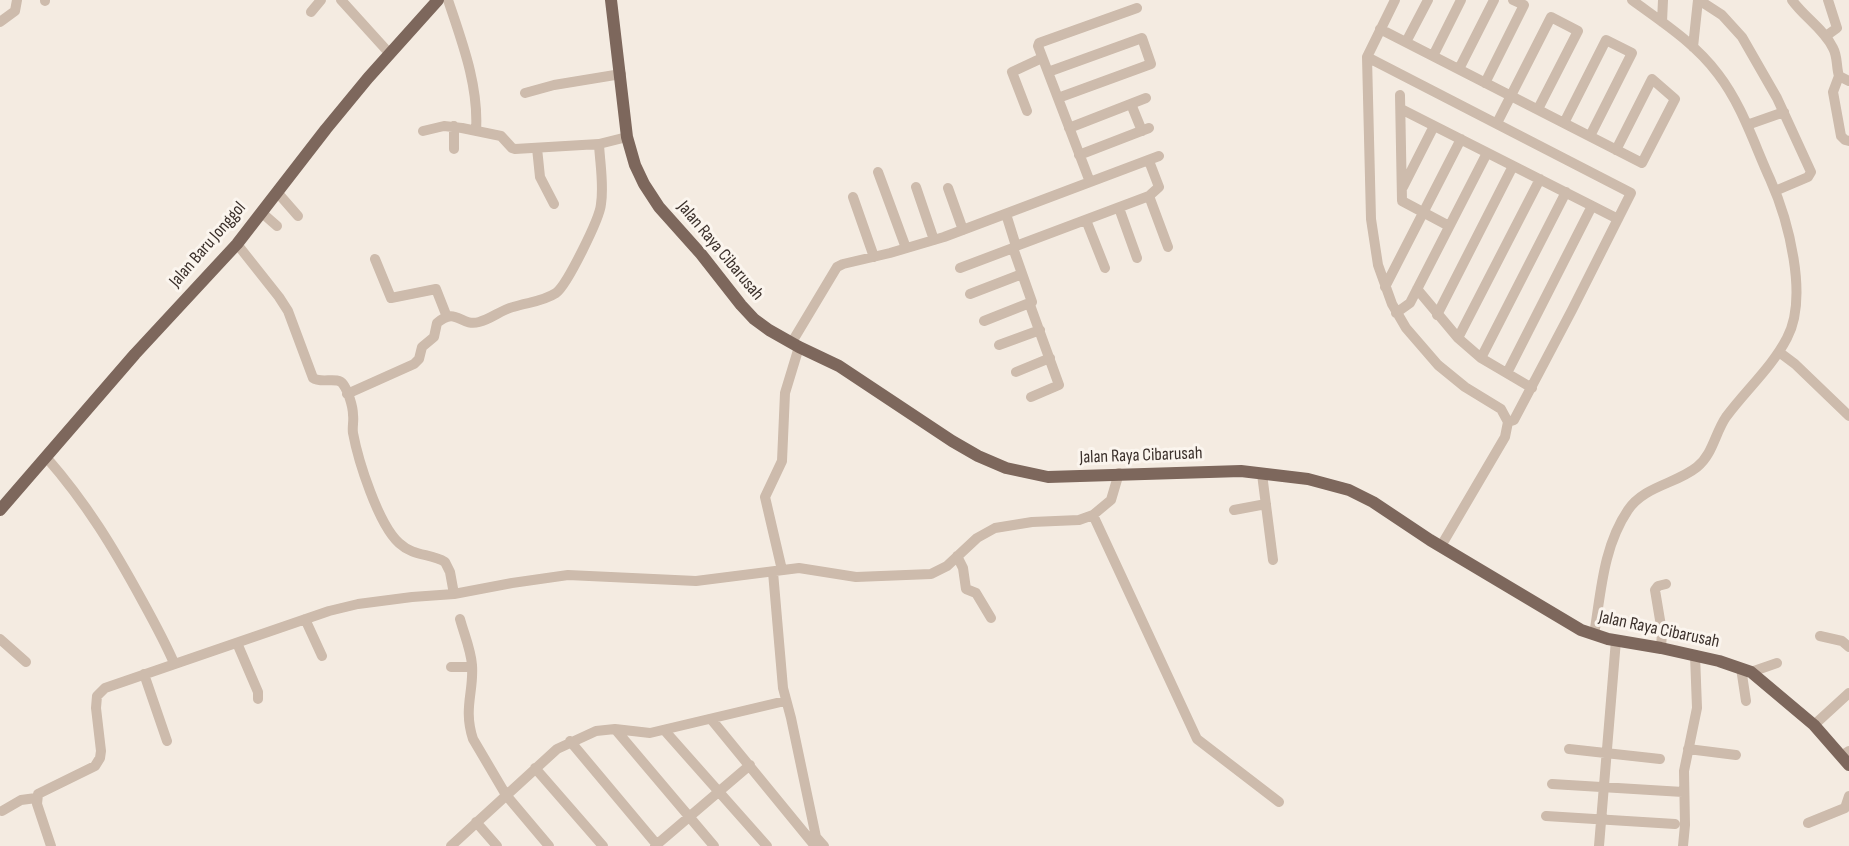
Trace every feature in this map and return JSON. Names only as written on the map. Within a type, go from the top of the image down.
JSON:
[{"type":"main road","name":"Jalan Baru Jonggol","points":[[0,510],[142,346],[237,244],[354,95],[438,0]]},
{"type":"main road","name":"Jalan Raya Cibarusah","points":[[611,0],[627,138],[635,165],[644,184],[659,207],[754,319],[795,345],[839,366],[952,441],[994,463],[1028,473],[1048,477],[1232,471],[1320,481],[1349,490],[1373,502],[1570,625],[1594,635],[1695,655],[1746,670],[1814,725],[1846,757]]},
{"type":"street","points":[[0,22],[15,11],[17,0]]},
{"type":"street","points":[[311,12],[321,0]]},
{"type":"street","points":[[341,0],[390,54]]},
{"type":"street","points":[[448,0],[473,87],[476,102],[476,131]]},
{"type":"street","points":[[1395,0],[1366,57],[1371,227],[1374,250],[1396,314],[1416,341],[1438,365],[1465,387],[1501,409],[1508,422],[1505,437],[1441,546]]},
{"type":"street","points":[[1406,42],[1428,0]]},
{"type":"street","points":[[1432,56],[1461,0]]},
{"type":"street","points":[[1459,69],[1494,0]]},
{"type":"street","points":[[1485,82],[1524,6],[1513,0]]},
{"type":"street","points":[[1594,635],[1606,558],[1629,509],[1650,491],[1698,467],[1710,452],[1718,431],[1727,417],[1779,352],[1791,331],[1796,300],[1790,241],[1775,191],[1747,126],[1719,74],[1693,47],[1632,0]]},
{"type":"street","points":[[1662,22],[1663,0]]},
{"type":"street","points":[[1693,47],[1699,0],[1722,15],[1742,37],[1784,112],[1811,174],[1775,191]]},
{"type":"street","points":[[1792,0],[1809,21],[1827,36],[1835,53],[1844,79],[1833,92],[1841,136],[1849,141]]},
{"type":"street","points":[[1827,36],[1837,28],[1828,0]]},
{"type":"street","points":[[1090,182],[1038,47],[1039,44],[1137,8]]},
{"type":"street","points":[[1497,123],[1551,17],[1578,31],[1538,110]]},
{"type":"street","points":[[1380,29],[1485,82],[1538,110],[1590,136],[1616,150],[1642,163],[1675,99],[1652,78],[1616,150]]},
{"type":"street","points":[[1048,72],[1142,38],[1151,64],[1058,98]]},
{"type":"street","points":[[1564,123],[1606,40],[1615,44],[1632,53],[1590,136]]},
{"type":"street","points":[[1366,57],[1631,193],[1532,388],[1514,420],[1508,422]]},
{"type":"street","points":[[1027,111],[1012,72],[1042,58]]},
{"type":"street","points":[[525,93],[554,85],[621,74]]},
{"type":"street","points":[[1400,94],[1402,201],[1449,226]]},
{"type":"street","points":[[1069,128],[1146,98]]},
{"type":"street","points":[[1079,155],[1146,129],[1131,104]]},
{"type":"street","points":[[1401,109],[1618,219]]},
{"type":"street","points":[[1747,126],[1784,112]]},
{"type":"street","points":[[454,126],[454,148]]},
{"type":"street","points":[[423,131],[436,127],[454,126],[501,136],[515,149],[599,144],[627,138]]},
{"type":"street","points":[[1402,189],[1434,126]]},
{"type":"street","points":[[1385,287],[1461,139]]},
{"type":"street","points":[[347,394],[414,364],[419,359],[422,346],[434,338],[437,323],[447,317],[453,315],[470,323],[479,322],[509,308],[544,300],[558,291],[567,280],[601,208],[599,144]]},
{"type":"street","points":[[537,148],[540,177],[554,204]]},
{"type":"street","points":[[1396,314],[1410,303],[1487,153]]},
{"type":"street","points":[[824,846],[816,837],[780,674],[777,571],[765,497],[782,461],[785,393],[795,345],[837,267],[849,261],[874,257],[934,240],[1154,158],[1159,188],[1149,196],[960,268]]},
{"type":"street","points":[[1437,315],[1514,166]]},
{"type":"street","points":[[878,172],[906,248]]},
{"type":"street","points":[[1458,338],[1540,179]]},
{"type":"street","points":[[916,187],[934,240]]},
{"type":"street","points":[[948,188],[963,230]]},
{"type":"street","points":[[277,192],[298,216]]},
{"type":"street","points":[[1481,358],[1566,192]]},
{"type":"street","points":[[1149,196],[1168,247]]},
{"type":"street","points":[[853,197],[874,257]]},
{"type":"street","points":[[1507,373],[1592,206]]},
{"type":"street","points":[[1119,208],[1137,258]]},
{"type":"street","points":[[261,212],[278,226]]},
{"type":"street","points":[[1006,214],[1032,302],[1030,305],[1059,385],[1031,397]]},
{"type":"street","points":[[1086,220],[1104,268]]},
{"type":"street","points":[[237,244],[288,311],[313,378],[320,381],[340,381],[347,394],[353,412],[354,436],[382,519],[398,542],[411,552],[445,562],[450,572],[454,594]]},
{"type":"street","points":[[375,259],[391,298],[436,289],[447,317]]},
{"type":"street","points":[[970,294],[1022,274]]},
{"type":"street","points":[[1417,289],[1458,338],[1481,358],[1532,388]]},
{"type":"street","points":[[984,321],[1032,302]]},
{"type":"street","points":[[999,345],[1040,330]]},
{"type":"street","points":[[1779,352],[1795,364],[1849,416]]},
{"type":"street","points":[[1016,372],[1050,358]]},
{"type":"street","points":[[46,457],[95,518],[158,629],[174,663]]},
{"type":"street","points":[[2,811],[21,800],[36,798],[40,792],[95,766],[101,751],[96,708],[97,696],[105,688],[329,611],[358,604],[454,594],[568,575],[696,581],[799,568],[856,577],[922,575],[940,570],[977,538],[995,528],[1032,522],[1079,520],[1092,515],[1111,500],[1119,473]]},
{"type":"street","points":[[1263,474],[1273,560]]},
{"type":"street","points":[[1234,510],[1266,504]]},
{"type":"street","points":[[1092,515],[1197,739],[1279,802]]},
{"type":"street","points":[[957,556],[963,568],[964,585],[968,590],[976,593],[991,618]]},
{"type":"street","points":[[1661,648],[1662,632],[1655,590],[1658,586],[1666,584]]},
{"type":"street","points":[[305,619],[322,656]]},
{"type":"street","points":[[460,620],[472,667],[468,705],[470,730],[477,747],[506,795],[549,846]]},
{"type":"street","points":[[1848,646],[1849,630]]},
{"type":"street","points":[[1820,636],[1842,641],[1848,646]]},
{"type":"street","points":[[0,639],[26,663]]},
{"type":"street","points":[[1599,846],[1616,640]]},
{"type":"street","points":[[237,643],[258,692],[258,699]]},
{"type":"street","points":[[1683,846],[1684,771],[1698,708],[1695,655]]},
{"type":"street","points":[[1746,700],[1746,670],[1777,663]]},
{"type":"street","points":[[451,667],[472,667]]},
{"type":"street","points":[[144,674],[167,741]]},
{"type":"street","points":[[1814,725],[1849,693]]},
{"type":"street","points":[[451,846],[557,748],[570,741],[596,731],[615,729],[640,733],[665,731],[785,701]]},
{"type":"street","points":[[785,701],[785,719],[807,822],[802,830]]},
{"type":"street","points":[[711,719],[816,846]]},
{"type":"street","points":[[615,729],[714,846]]},
{"type":"street","points":[[665,731],[767,846]]},
{"type":"street","points":[[570,741],[657,846],[750,765]]},
{"type":"street","points":[[1569,749],[1660,759]]},
{"type":"street","points":[[1688,749],[1736,755]]},
{"type":"street","points":[[536,768],[603,846]]},
{"type":"street","points":[[1552,784],[1683,792]]},
{"type":"street","points":[[1808,823],[1845,808],[1849,796]]},
{"type":"street","points":[[36,798],[51,846]]},
{"type":"street","points":[[1546,816],[1675,824]]},
{"type":"street","points":[[476,822],[496,846]]}]
